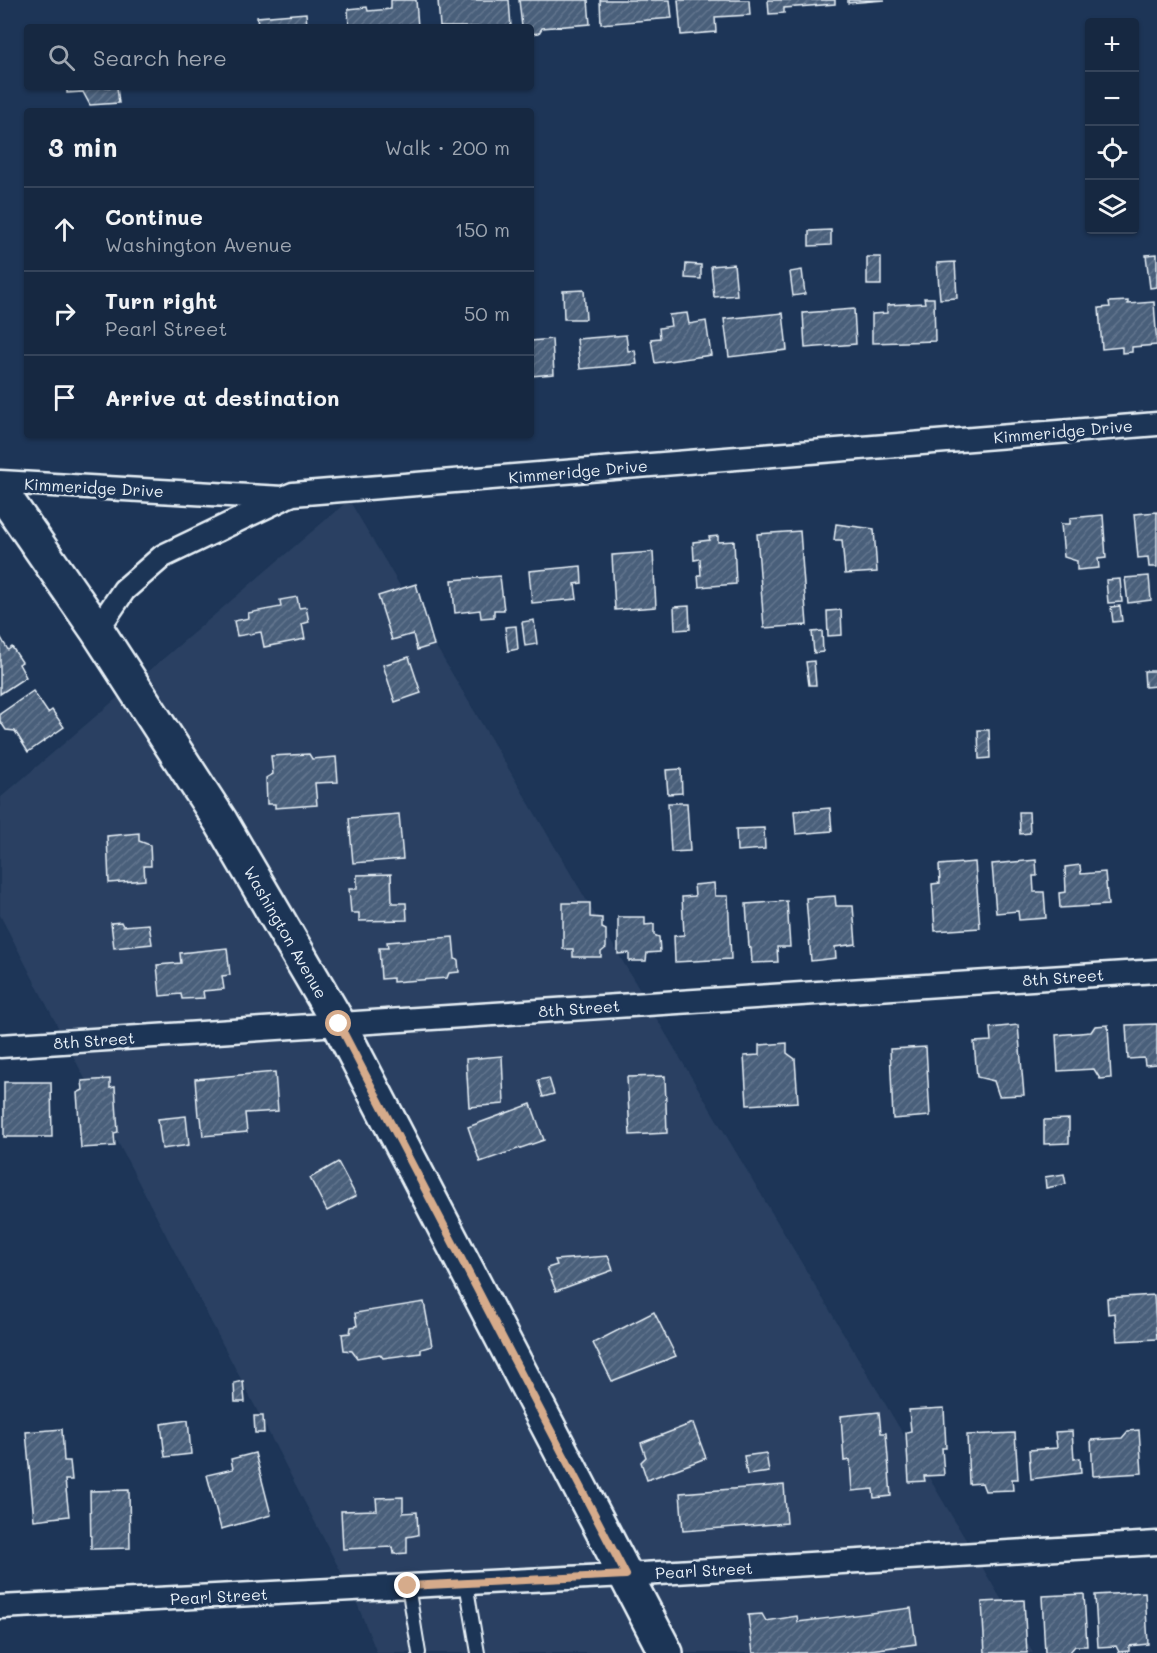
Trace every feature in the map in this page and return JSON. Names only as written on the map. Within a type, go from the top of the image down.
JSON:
[{"type":"street","name":"Kimmeridge Drive","points":[[0,482],[283,498],[293,494],[1157,424]]},
{"type":"street","name":"Washington Avenue","points":[[0,490],[97,630],[221,822],[339,1024],[666,1653]]},
{"type":"street","points":[[97,630],[124,590],[163,556],[283,498]]},
{"type":"street","name":"8th Street","points":[[0,1046],[1157,971]]},
{"type":"street","name":"Pearl Street","points":[[0,1607],[626,1575],[1157,1543]]},
{"type":"lane","points":[[466,1583],[478,1653]]},
{"type":"lane","points":[[408,1586],[418,1653]]},
{"type":"shaded area","points":[[349,500],[1033,1653],[377,1653],[356,1601],[0,915],[0,798]]},
{"type":"building","points":[[391,0],[416,0],[418,24],[349,24],[348,9],[367,7],[368,11],[391,9]]},
{"type":"building","points":[[438,0],[509,0],[511,24],[440,24]]},
{"type":"building","points":[[519,0],[588,0],[590,24],[542,28],[539,33],[534,34],[534,24],[522,24]]},
{"type":"building","points":[[600,0],[670,0],[672,18],[601,24]]},
{"type":"building","points":[[678,0],[749,0],[750,15],[715,17],[716,32],[681,35]]},
{"type":"building","points":[[768,0],[835,0],[835,4],[784,8],[784,13],[769,14]]},
{"type":"building","points":[[848,0],[885,0],[848,3]]},
{"type":"building","points":[[306,13],[307,24],[258,24],[257,17]]},
{"type":"building","points":[[67,90],[117,90],[119,103],[90,105],[83,92],[67,93]]},
{"type":"building","points":[[831,230],[831,245],[809,246],[809,231]]},
{"type":"building","points":[[1157,254],[1157,287],[1150,288],[1146,255]]},
{"type":"building","points":[[867,257],[881,257],[881,285],[867,285]]},
{"type":"building","points":[[955,262],[957,298],[940,299],[937,263]]},
{"type":"building","points":[[686,264],[701,265],[701,279],[685,278]]},
{"type":"building","points":[[734,264],[737,295],[714,297],[711,266]]},
{"type":"building","points":[[802,270],[805,294],[793,296],[790,272]]},
{"type":"building","points":[[584,290],[586,319],[564,319],[563,291]]},
{"type":"building","points":[[924,298],[934,298],[935,341],[872,343],[872,314],[887,313],[887,305],[925,303]]},
{"type":"building","points":[[1128,301],[1128,304],[1154,302],[1157,345],[1132,347],[1132,352],[1122,353],[1122,347],[1102,349],[1099,308],[1110,307],[1109,302]]},
{"type":"building","points":[[854,309],[856,344],[805,348],[803,313]]},
{"type":"building","points":[[687,313],[689,324],[706,321],[711,355],[655,363],[651,339],[660,338],[659,328],[671,326],[669,315]]},
{"type":"building","points":[[783,313],[787,350],[729,357],[724,319]]},
{"type":"building","points":[[626,335],[628,351],[635,350],[637,364],[580,369],[577,339]]},
{"type":"building","points":[[552,339],[554,374],[534,376],[534,341]]},
{"type":"building","points":[[1157,512],[1157,567],[1149,567],[1148,557],[1138,558],[1134,514]]},
{"type":"building","points":[[1103,515],[1106,558],[1098,559],[1099,568],[1077,570],[1077,561],[1064,557],[1061,524],[1070,524],[1070,518]]},
{"type":"building","points":[[836,524],[874,529],[877,572],[845,574],[842,540],[834,540]]},
{"type":"building","points":[[800,531],[807,625],[764,628],[757,534]]},
{"type":"building","points":[[718,536],[718,542],[734,541],[736,584],[699,587],[700,559],[694,560],[693,542],[710,540],[709,537]]},
{"type":"building","points":[[653,552],[656,607],[615,610],[612,555]]},
{"type":"building","points":[[581,566],[582,583],[575,584],[577,599],[532,603],[529,571]]},
{"type":"building","points":[[500,576],[504,610],[494,610],[494,617],[481,618],[480,610],[455,613],[452,580]]},
{"type":"building","points":[[1149,576],[1151,600],[1128,603],[1125,578]]},
{"type":"building","points":[[1120,579],[1122,602],[1108,603],[1106,580]]},
{"type":"building","points":[[416,584],[434,645],[417,650],[413,634],[392,640],[378,596]]},
{"type":"building","points":[[297,597],[299,608],[306,607],[309,622],[302,624],[305,639],[264,647],[261,632],[237,636],[234,621],[249,618],[248,613],[281,607],[280,600]]},
{"type":"building","points":[[689,606],[690,629],[675,630],[674,607]]},
{"type":"building","points":[[1120,606],[1122,621],[1113,622],[1111,607]]},
{"type":"building","points":[[841,610],[842,635],[828,636],[827,611]]},
{"type":"building","points":[[534,620],[537,644],[525,646],[522,622]]},
{"type":"building","points":[[516,626],[518,649],[508,651],[505,627]]},
{"type":"building","points":[[822,631],[823,652],[814,653],[812,632]]},
{"type":"building","points":[[0,636],[8,650],[12,647],[22,662],[19,664],[26,677],[0,694]]},
{"type":"building","points":[[409,657],[421,693],[395,702],[383,665]]},
{"type":"building","points":[[814,661],[816,685],[809,685],[806,662]]},
{"type":"building","points":[[1144,671],[1157,671],[1157,686],[1145,687]]},
{"type":"building","points":[[33,691],[48,713],[52,710],[64,727],[28,752],[15,731],[6,730],[0,721],[0,714]]},
{"type":"building","points":[[978,730],[989,730],[990,758],[979,759]]},
{"type":"building","points":[[309,754],[312,759],[336,757],[338,782],[315,783],[317,805],[275,808],[275,804],[267,804],[266,778],[273,774],[271,756]]},
{"type":"building","points":[[681,769],[682,793],[668,794],[666,770]]},
{"type":"building","points":[[668,803],[687,803],[690,851],[671,852]]},
{"type":"building","points":[[830,808],[832,831],[796,834],[794,811]]},
{"type":"building","points":[[1019,812],[1029,812],[1030,833],[1020,834]]},
{"type":"building","points":[[399,814],[403,859],[353,863],[349,818]]},
{"type":"building","points":[[764,828],[765,849],[737,851],[736,829]]},
{"type":"building","points":[[139,833],[139,841],[150,845],[151,866],[144,866],[145,880],[109,883],[107,836]]},
{"type":"building","points":[[1036,860],[1037,876],[1033,876],[1034,892],[1044,892],[1046,918],[1019,920],[1018,911],[996,913],[992,864]]},
{"type":"building","points":[[975,862],[980,928],[935,931],[932,884],[940,883],[939,865]]},
{"type":"building","points":[[1080,865],[1081,874],[1105,872],[1108,905],[1060,908],[1059,893],[1066,892],[1065,867]]},
{"type":"building","points":[[391,874],[392,903],[406,903],[407,920],[359,921],[359,913],[351,913],[349,889],[357,889],[357,875]]},
{"type":"building","points":[[714,883],[715,896],[728,896],[731,959],[675,962],[674,936],[684,935],[682,897],[695,896],[694,885]]},
{"type":"building","points":[[835,896],[836,906],[853,906],[856,944],[835,947],[836,958],[811,961],[806,898]]},
{"type":"building","points":[[787,901],[790,947],[777,947],[778,962],[752,963],[746,904]]},
{"type":"building","points":[[563,903],[590,903],[590,917],[602,918],[602,928],[606,930],[606,948],[601,952],[601,957],[573,957],[573,949],[563,949]]},
{"type":"building","points":[[618,917],[645,917],[645,925],[654,924],[654,935],[659,937],[660,952],[647,953],[646,961],[629,961],[629,953],[618,954]]},
{"type":"building","points":[[121,922],[123,926],[149,924],[152,944],[114,948],[111,923]]},
{"type":"building","points":[[453,937],[459,972],[449,973],[447,978],[393,982],[393,978],[381,979],[379,948],[388,948],[387,942]]},
{"type":"building","points":[[227,948],[230,975],[222,976],[224,989],[203,991],[204,998],[182,999],[181,994],[160,996],[157,965],[181,963],[180,953]]},
{"type":"building","points":[[1157,1024],[1157,1064],[1145,1065],[1144,1058],[1128,1059],[1126,1025]]},
{"type":"building","points":[[1018,1025],[1024,1095],[999,1096],[994,1081],[977,1077],[974,1042],[991,1041],[990,1028]]},
{"type":"building","points":[[1108,1025],[1111,1078],[1100,1079],[1094,1069],[1058,1071],[1056,1035],[1091,1032],[1095,1026]]},
{"type":"building","points":[[787,1043],[787,1053],[795,1059],[798,1102],[747,1105],[744,1056],[759,1055],[759,1045]]},
{"type":"building","points":[[926,1047],[930,1116],[893,1119],[890,1049]]},
{"type":"building","points":[[502,1056],[504,1104],[469,1107],[466,1059]]},
{"type":"building","points":[[275,1072],[278,1111],[245,1113],[247,1132],[203,1136],[201,1117],[198,1116],[195,1079]]},
{"type":"building","points":[[665,1076],[667,1133],[630,1135],[627,1077]]},
{"type":"building","points":[[549,1078],[554,1094],[543,1097],[538,1080]]},
{"type":"building","points":[[110,1079],[110,1088],[115,1087],[118,1132],[114,1133],[115,1146],[81,1148],[77,1093],[83,1090],[82,1081]]},
{"type":"building","points":[[4,1082],[51,1082],[52,1137],[4,1137]]},
{"type":"building","points":[[531,1104],[544,1140],[480,1162],[468,1127]]},
{"type":"building","points":[[186,1116],[189,1145],[162,1149],[158,1119]]},
{"type":"building","points":[[1069,1119],[1069,1143],[1044,1144],[1044,1120]]},
{"type":"building","points":[[338,1162],[356,1196],[327,1211],[310,1178]]},
{"type":"building","points":[[1064,1174],[1066,1184],[1046,1188],[1045,1177]]},
{"type":"building","points":[[608,1256],[613,1270],[556,1291],[547,1268],[557,1265],[555,1260]]},
{"type":"building","points":[[1154,1295],[1157,1339],[1117,1341],[1115,1313],[1108,1314],[1107,1298]]},
{"type":"building","points":[[424,1302],[432,1346],[421,1349],[421,1353],[383,1358],[380,1354],[357,1358],[352,1351],[344,1350],[342,1334],[350,1333],[351,1327],[357,1326],[355,1313]]},
{"type":"building","points":[[654,1312],[676,1356],[612,1381],[593,1343]]},
{"type":"building","points":[[243,1381],[245,1402],[235,1402],[234,1383]]},
{"type":"building","points":[[944,1408],[946,1448],[942,1448],[944,1475],[924,1476],[925,1481],[909,1482],[906,1432],[911,1431],[909,1410]]},
{"type":"building","points":[[879,1412],[881,1433],[886,1433],[891,1496],[874,1498],[873,1489],[852,1491],[850,1460],[844,1461],[841,1416]]},
{"type":"building","points":[[254,1416],[263,1416],[264,1433],[255,1433]]},
{"type":"building","points":[[188,1420],[191,1454],[165,1457],[161,1424]]},
{"type":"building","points":[[693,1423],[706,1458],[647,1480],[641,1462],[646,1457],[641,1443]]},
{"type":"building","points":[[62,1429],[64,1461],[70,1461],[72,1480],[65,1480],[69,1516],[34,1520],[26,1432]]},
{"type":"building","points":[[1139,1430],[1142,1473],[1093,1476],[1091,1440],[1122,1438],[1128,1431]]},
{"type":"building","points":[[1072,1431],[1074,1459],[1080,1458],[1081,1473],[1031,1479],[1029,1450],[1057,1448],[1055,1432]]},
{"type":"building","points":[[1015,1433],[1018,1479],[1012,1479],[1013,1490],[985,1491],[982,1483],[969,1484],[967,1435]]},
{"type":"building","points":[[255,1453],[271,1515],[221,1529],[207,1475],[233,1469],[231,1459]]},
{"type":"building","points":[[766,1453],[769,1472],[747,1475],[744,1456]]},
{"type":"building","points":[[784,1485],[787,1523],[683,1531],[680,1493]]},
{"type":"building","points":[[129,1490],[130,1548],[91,1549],[90,1491]]},
{"type":"building","points":[[403,1497],[403,1513],[417,1512],[418,1535],[407,1537],[407,1553],[394,1554],[393,1547],[343,1549],[341,1511],[377,1510],[376,1498]]},
{"type":"building","points":[[1145,1592],[1148,1644],[1129,1646],[1129,1651],[1119,1652],[1116,1646],[1098,1647],[1095,1595]]},
{"type":"building","points":[[1084,1594],[1087,1646],[1075,1646],[1069,1653],[1045,1653],[1042,1596]]},
{"type":"building","points":[[1024,1600],[1027,1653],[985,1653],[982,1602]]},
{"type":"building","points":[[911,1608],[916,1644],[847,1653],[753,1653],[748,1615],[762,1614],[766,1621],[797,1616],[798,1622]]},
{"type":"route","points":[[339,1024],[626,1575],[408,1586]]}]
